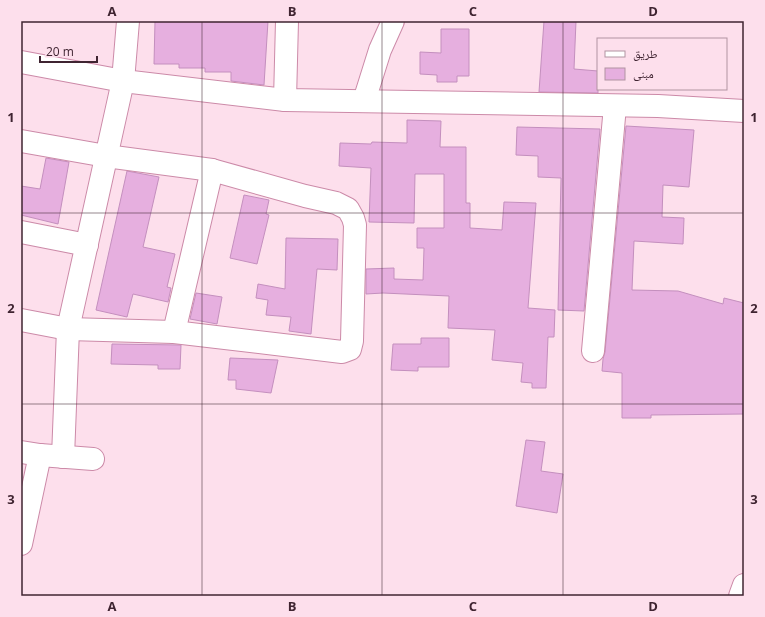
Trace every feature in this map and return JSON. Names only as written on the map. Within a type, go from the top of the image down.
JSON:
[{"type":"street","points":[[63,457],[68,329],[123,81],[128,21]]},
{"type":"street","points":[[285,100],[287,21]]},
{"type":"street","points":[[364,101],[380,50],[394,21]]},
{"type":"street","points":[[21,62],[123,81],[285,100],[658,106],[744,111]]},
{"type":"street","points":[[593,351],[615,106]]},
{"type":"street","points":[[21,141],[106,156],[212,170],[305,196],[336,203],[348,209],[355,225],[352,341],[350,349],[342,352],[174,332],[68,329],[21,320]]},
{"type":"street","points":[[174,332],[212,170]]},
{"type":"street","points":[[21,232],[87,245]]},
{"type":"street","points":[[21,544],[31,453],[94,459]]},
{"type":"street","points":[[740,596],[744,585]]},
{"type":"building","points":[[155,21],[268,21],[264,85],[231,81],[231,72],[205,72],[205,68],[179,68],[179,64],[154,64]]},
{"type":"building","points":[[544,21],[576,21],[574,69],[597,71],[598,93],[539,92]]},
{"type":"building","points":[[441,29],[469,29],[469,76],[457,76],[457,82],[437,82],[437,75],[420,74],[420,52],[441,53]]},
{"type":"building","points":[[407,120],[441,121],[440,147],[466,147],[466,203],[470,203],[470,228],[502,230],[504,202],[536,203],[528,308],[555,310],[554,337],[548,337],[546,388],[532,388],[532,383],[521,382],[523,363],[492,360],[495,330],[448,328],[449,296],[383,293],[366,294],[366,269],[394,268],[394,279],[423,280],[424,248],[417,248],[417,228],[444,228],[444,174],[415,174],[414,223],[369,222],[371,168],[339,166],[340,143],[407,143]]},
{"type":"building","points":[[626,126],[694,130],[689,187],[663,185],[662,217],[684,218],[683,244],[634,241],[632,290],[678,291],[723,304],[724,298],[744,303],[744,414],[651,415],[651,418],[622,418],[622,373],[602,371]]},
{"type":"building","points":[[517,127],[600,129],[584,311],[558,310],[561,178],[538,177],[538,156],[516,155]]},
{"type":"building","points":[[46,158],[69,162],[58,224],[21,215],[21,186],[40,189]]},
{"type":"building","points":[[127,171],[159,177],[143,247],[175,254],[167,287],[171,288],[168,302],[133,294],[127,317],[96,310]]},
{"type":"building","points":[[244,195],[269,200],[266,214],[269,215],[257,264],[230,258]]},
{"type":"building","points":[[286,238],[338,239],[337,270],[317,269],[311,334],[289,331],[291,317],[266,315],[268,300],[256,298],[258,284],[285,289]]},
{"type":"building","points":[[196,293],[222,297],[217,324],[190,319]]},
{"type":"building","points":[[421,338],[449,338],[449,367],[418,367],[418,371],[391,370],[393,344],[421,344]]},
{"type":"building","points":[[112,344],[181,345],[180,369],[158,369],[158,365],[111,364]]},
{"type":"building","points":[[230,358],[278,360],[271,393],[236,389],[236,380],[228,380]]},
{"type":"building","points":[[526,440],[545,442],[541,471],[563,474],[557,513],[516,506]]}]
